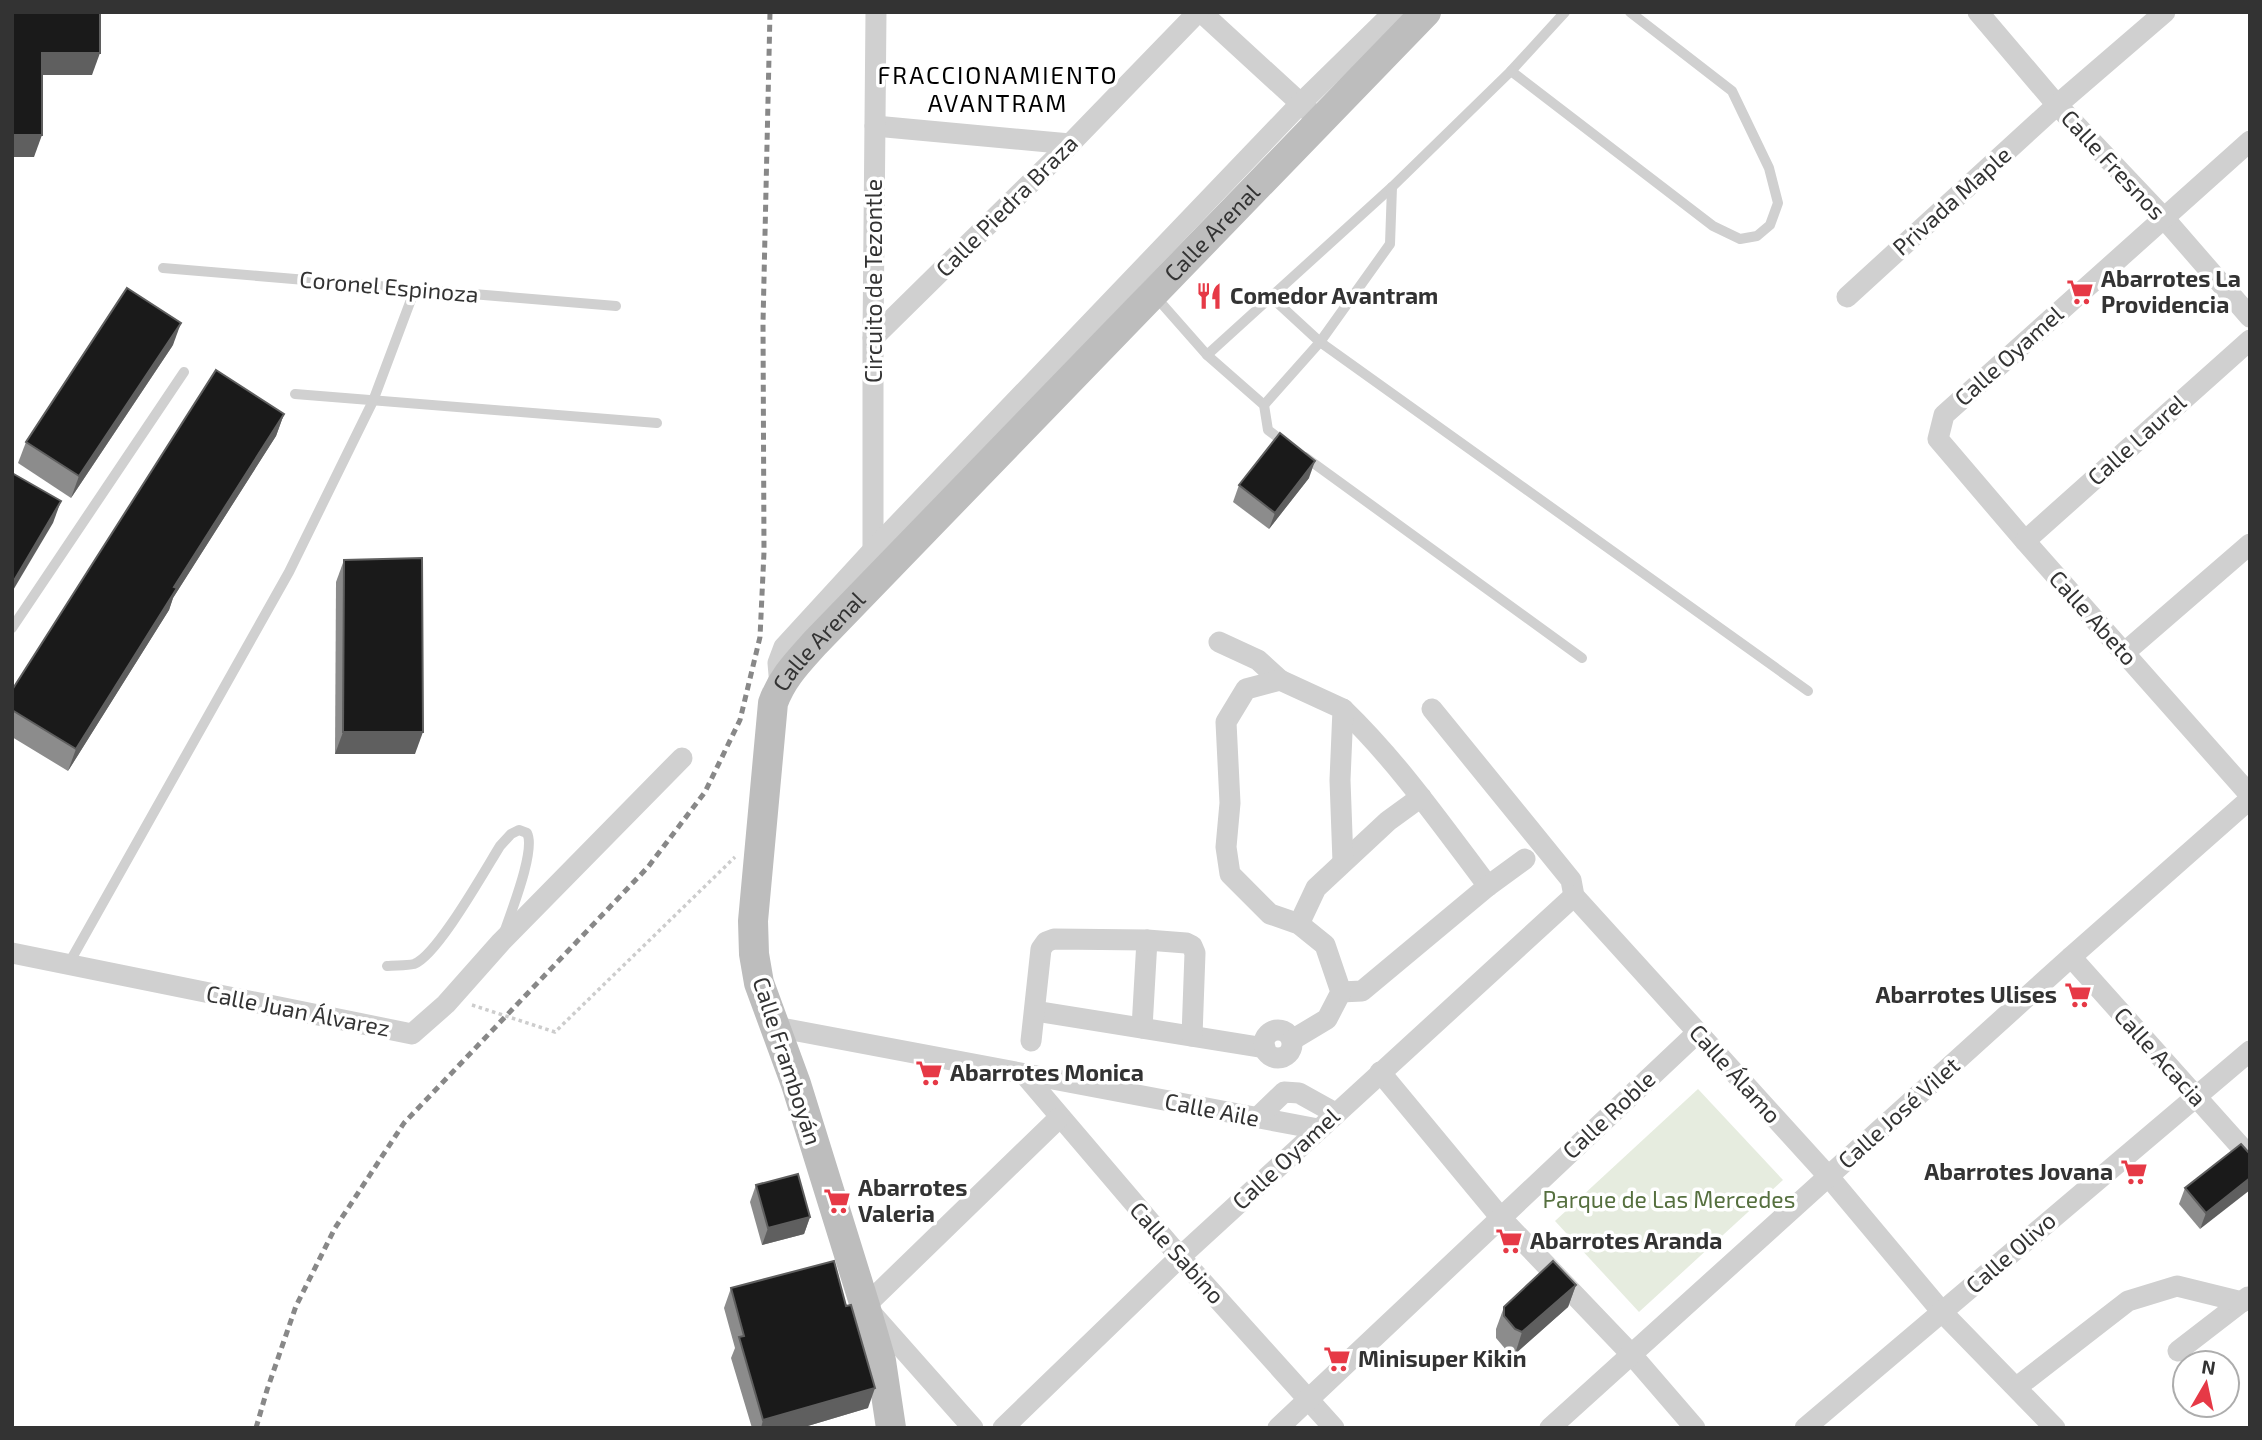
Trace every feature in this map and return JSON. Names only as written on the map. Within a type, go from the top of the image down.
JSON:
[{"type":"street","name":"Circuito de Tezontle","points":[[873,550],[876,12]]},
{"type":"street","points":[[1199,12],[1310,113]]},
{"type":"street","name":"Calle Piedra Braza","points":[[873,338],[1070,144],[1199,12]]},
{"type":"street","name":"Calle Arenal","points":[[780,686],[815,643],[1154,294],[1394,12]]},
{"type":"street","name":"Calle Arenal","points":[[780,686],[778,663],[784,647],[873,550],[1310,113],[1426,12]]},
{"type":"street","name":"Calle Fresnos","points":[[1978,12],[2057,106],[2163,217],[2250,317]]},
{"type":"street","name":"Privada Maple","points":[[1847,297],[2165,12]]},
{"type":"street","points":[[875,126],[1070,144]]},
{"type":"street","name":"Calle Oyamel","points":[[1938,439],[1944,415],[2250,141]]},
{"type":"street","name":"Calle Laurel","points":[[2025,541],[2250,340]]},
{"type":"street","name":"Calle Abeto","points":[[1938,439],[2250,797]]},
{"type":"street","points":[[2124,653],[2250,544]]},
{"type":"street","points":[[1219,642],[1258,660],[1280,680],[1343,709],[1367,733],[1420,797],[1488,886]]},
{"type":"street","points":[[1035,1011],[1280,1049],[1327,1019],[1342,992],[1325,945],[1300,924],[1270,914],[1230,874],[1226,847],[1230,803],[1226,722],[1246,689],[1280,680]]},
{"type":"street","name":"Calle Framboyán","points":[[780,686],[773,702],[770,723],[753,921],[754,954],[759,982],[776,1027],[881,1361],[891,1428]]},
{"type":"street","points":[[1343,709],[1340,780],[1343,862]]},
{"type":"street","name":"Calle Álamo","points":[[1432,709],[1572,880],[1574,896],[1829,1177],[1942,1312],[2055,1428]]},
{"type":"street","name":"Calle Juan Álvarez","points":[[12,953],[412,1034],[446,1004],[501,942],[682,758]]},
{"type":"street","points":[[1300,924],[1316,888],[1388,821],[1420,797]]},
{"type":"street","name":"Calle José Vilet","points":[[1550,1428],[2250,797]]},
{"type":"street","points":[[1342,992],[1362,991],[1488,886],[1525,859]]},
{"type":"street","name":"Calle Oyamel","points":[[1003,1428],[1180,1257],[1574,896]]},
{"type":"street","points":[[1031,1041],[1041,949],[1046,942],[1054,939],[1147,940],[1186,943],[1192,946],[1195,953],[1192,1037]]},
{"type":"street","points":[[1142,1028],[1147,940]]},
{"type":"street","name":"Calle Acacia","points":[[2071,957],[2250,1157]]},
{"type":"street","name":"Calle Aile","points":[[776,1027],[1318,1129]]},
{"type":"street","name":"Calle Roble","points":[[1278,1428],[1696,1033]]},
{"type":"street","points":[[1280,1049],[1284,1092]]},
{"type":"street","name":"Calle Olivo","points":[[1805,1428],[2250,1051]]},
{"type":"street","points":[[1380,1072],[1501,1218],[1632,1355],[1695,1428]]},
{"type":"street","name":"Calle Sabino","points":[[1024,1074],[1180,1257],[1334,1428]]},
{"type":"street","points":[[1257,1118],[1284,1092],[1299,1093],[1335,1113]]},
{"type":"street","points":[[973,1428],[865,1307],[1059,1118]]},
{"type":"street","points":[[2017,1387],[2128,1301],[2177,1286],[2246,1298]]},
{"type":"street","points":[[2181,1349],[2246,1298]]},
{"type":"lane","points":[[1207,355],[1392,187],[1511,71],[1565,12]]},
{"type":"lane","points":[[1511,71],[1713,226],[1740,239],[1757,236],[1770,225],[1778,203],[1769,168],[1732,91],[1630,12]]},
{"type":"lane","points":[[1264,405],[1320,342],[1390,244],[1392,187]]},
{"type":"lane","name":"Coronel Espinoza","points":[[163,268],[615,306]]},
{"type":"lane","points":[[68,965],[289,572],[373,401],[415,289]]},
{"type":"lane","points":[[1154,294],[1207,355],[1264,405],[1268,429],[1582,658]]},
{"type":"lane","points":[[1270,296],[1320,342],[1808,691]]},
{"type":"lane","points":[[12,628],[184,372]]},
{"type":"lane","points":[[295,394],[657,423]]},
{"type":"lane","points":[[387,966],[414,964],[426,957],[500,846],[519,830],[527,833],[530,838],[524,874],[501,942]]},
{"type":"path","points":[[461,1002],[555,1032],[741,851],[759,852]]},
{"type":"green space","name":"Parque de Las Mercedes","points":[[1698,1089],[1783,1180],[1639,1312],[1555,1221]]},
{"type":"building","points":[[12,12],[100,12],[100,53],[42,53],[42,135],[12,135]]},
{"type":"building","points":[[127,288],[181,323],[79,476],[26,442]]},
{"type":"building","points":[[216,370],[284,414],[174,587],[177,588],[76,749],[12,710],[12,690]]},
{"type":"building","points":[[1280,433],[1315,461],[1275,513],[1239,485]]},
{"type":"building","points":[[12,473],[61,501],[12,584]]},
{"type":"building","points":[[422,558],[423,732],[343,732],[344,560]]},
{"type":"building","points":[[2241,1144],[2250,1154],[2250,1178],[2206,1213],[2185,1188]]},
{"type":"building","points":[[798,1174],[810,1217],[768,1228],[756,1185]]},
{"type":"building","points":[[834,1261],[846,1306],[851,1305],[875,1388],[763,1420],[739,1337],[744,1336],[731,1288]]},
{"type":"building","points":[[1553,1261],[1576,1285],[1522,1332],[1515,1329],[1504,1316],[1504,1307]]},
{"type":"railway","points":[[256,1428],[296,1306],[335,1228],[404,1123],[648,867],[705,792],[740,720],[760,637],[764,552],[763,323],[770,12]]},
{"type":"place","name":"Abarrotes La Providencia","points":[[2080,292]]},
{"type":"place","name":"Comedor Avantram","points":[[1209,296]]},
{"type":"place","name":"Abarrotes Ulises","points":[[2078,995]]},
{"type":"place","name":"Abarrotes Monica","points":[[929,1073]]},
{"type":"place","name":"Abarrotes Jovana","points":[[2134,1172]]},
{"type":"place","name":"Abarrotes Valeria","points":[[837,1201]]},
{"type":"place","name":"Abarrotes Aranda","points":[[1509,1241]]},
{"type":"place","name":"Minisuper Kikin","points":[[1337,1359]]},
{"type":"district","name":"FRACCIONAMIENTO AVANTRAM","points":[[998,90]]}]
